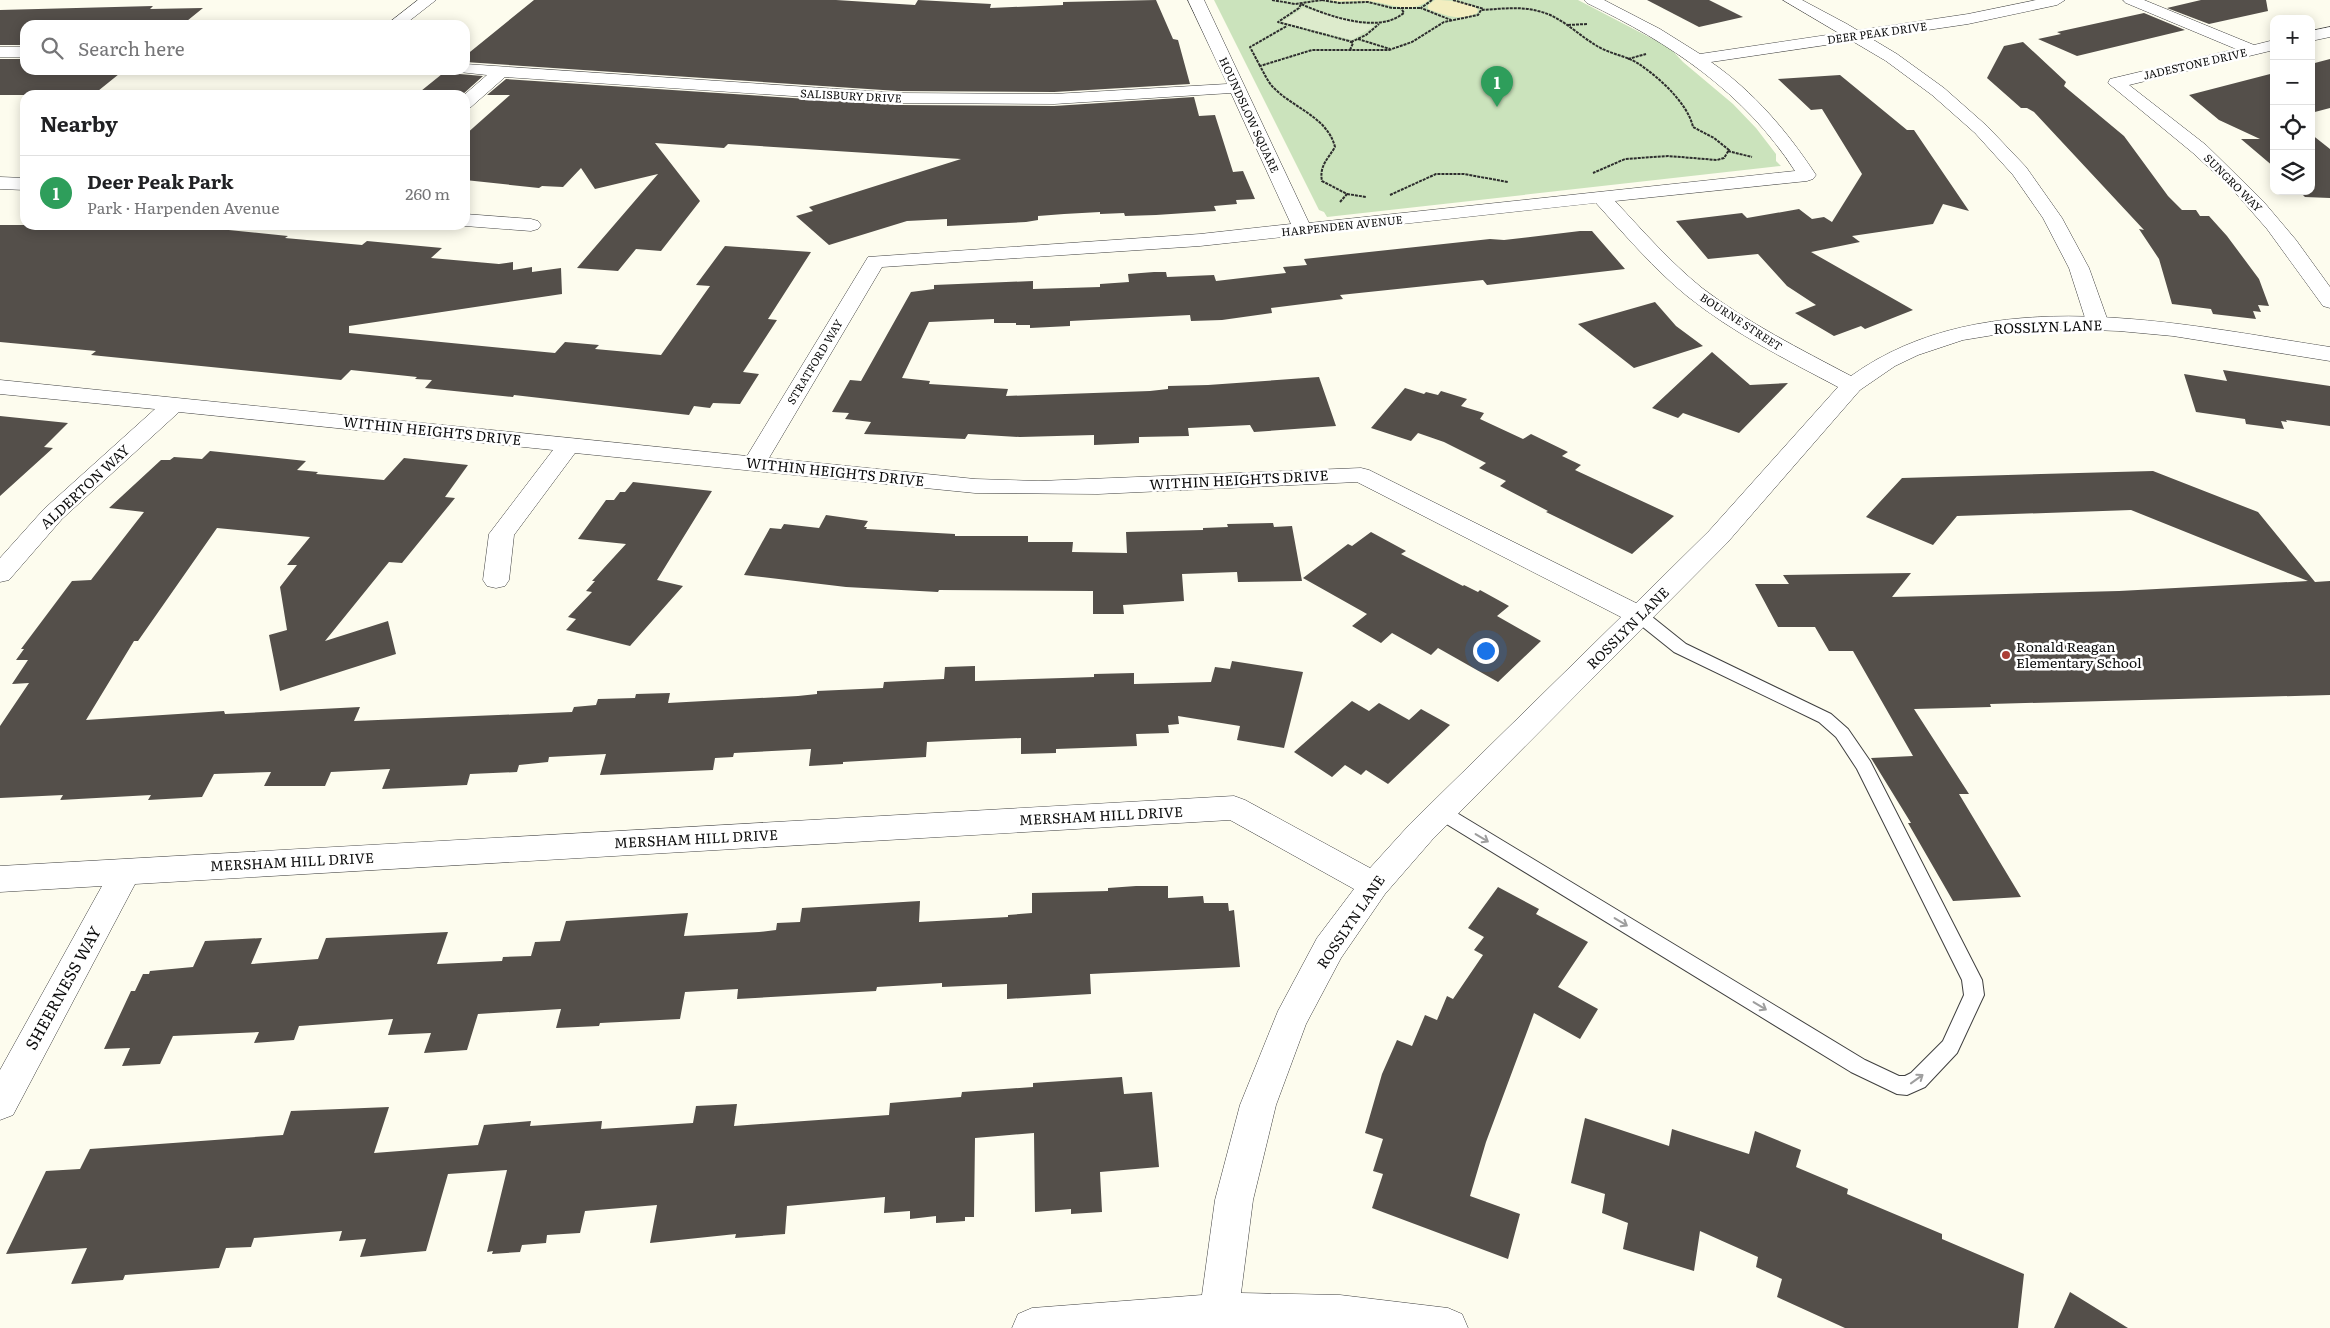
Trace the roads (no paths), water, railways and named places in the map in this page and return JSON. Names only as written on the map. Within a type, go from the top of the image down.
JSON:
[{"type":"street","points":[[401,20],[428,0]]},
{"type":"street","name":"HOUNDSLOW SQUARE","points":[[1196,0],[1300,224]]},
{"type":"street","points":[[1592,0],[1643,26],[1697,59]]},
{"type":"street","points":[[1791,0],[1856,36],[1913,71],[1947,98],[2009,157],[2036,190],[2059,225],[2078,262],[2098,324]]},
{"type":"street","name":"DEER PEAK DRIVE","points":[[1697,59],[1976,18],[2057,0]]},
{"type":"street","points":[[2131,0],[2252,50]]},
{"type":"street","points":[[2315,35],[2330,32]]},
{"type":"street","name":"JADESTONE DRIVE","points":[[2116,83],[2270,46]]},
{"type":"street","points":[[0,52],[20,52]]},
{"type":"street","name":"HARPENDEN AVENUE","points":[[875,261],[1200,240],[1300,224],[1601,197],[1807,175],[1779,134],[1753,106],[1697,59]]},
{"type":"street","name":"SALISBURY DRIVE","points":[[470,69],[898,98],[1054,99],[1237,88]]},
{"type":"street","points":[[470,99],[501,72]]},
{"type":"street","name":"SUNGRO WAY","points":[[2116,83],[2161,116],[2234,182],[2294,250],[2330,302]]},
{"type":"street","points":[[0,183],[20,184]]},
{"type":"street","name":"BOURNE STREET","points":[[1601,197],[1663,263],[1695,292],[1734,320],[1781,348],[1852,385]]},
{"type":"street","points":[[470,220],[531,225]]},
{"type":"street","name":"STRATFORD WAY","points":[[754,464],[875,261]]},
{"type":"street","name":"ROSSLYN LANE","points":[[1219,1314],[1234,1200],[1258,1105],[1290,1021],[1329,948],[1374,885],[1441,812],[1718,537],[1852,385],[1879,365],[1910,350],[1947,338],[1988,329],[2027,325],[2098,324],[2153,328],[2330,354]]},
{"type":"street","name":"WITHIN HEIGHTS DRIVE","points":[[0,387],[975,486],[1039,488],[1361,475],[1640,616]]},
{"type":"street","name":"ALDERTON WAY","points":[[0,574],[53,514],[174,404]]},
{"type":"street","points":[[496,580],[502,534],[569,445]]},
{"type":"street","name":"MERSHAM HILL DRIVE","points":[[0,879],[1234,808],[1374,885]]},
{"type":"street","name":"SHEERNESS WAY","points":[[0,1104],[126,872]]},
{"type":"street","points":[[1032,1328],[1219,1314],[1276,1312],[1382,1318],[1448,1328]]},
{"type":"lane","points":[[1441,812],[1874,1075],[1897,1085],[1907,1086],[1918,1080],[1950,1047],[1974,995],[1972,980],[1864,766],[1842,734],[1825,718],[1680,648],[1640,616]]},
{"type":"place","name":"Deer Peak Park","points":[[1497,107]]},
{"type":"place","name":"Ronald Reagan Elementary School","points":[[2006,655]]}]
